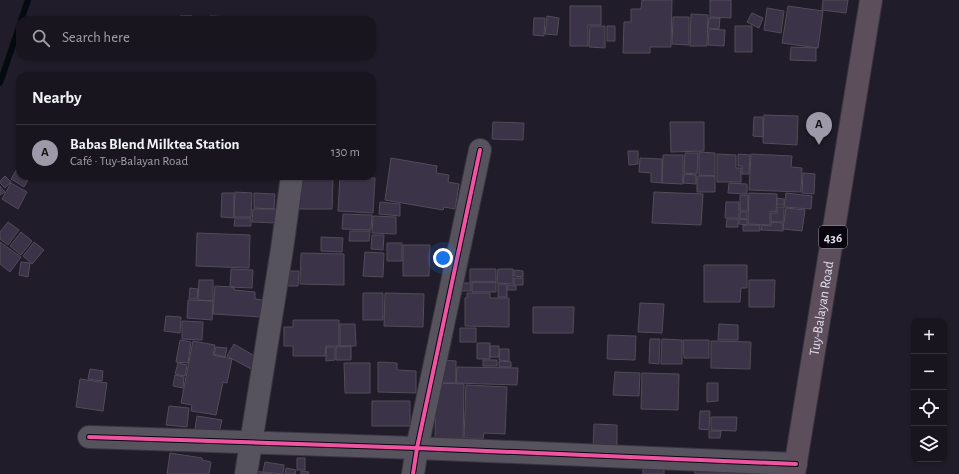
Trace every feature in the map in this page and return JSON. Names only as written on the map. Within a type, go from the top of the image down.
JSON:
[{"type":"main road","name":"Tuy-Balayan Road","points":[[795,469],[871,0]]},
{"type":"street","points":[[414,474],[417,448],[480,150]]},
{"type":"street","points":[[246,474],[282,249],[291,180]]},
{"type":"street","points":[[89,437],[417,448],[580,464],[795,469]]},
{"type":"building","points":[[642,0],[672,0],[671,47],[650,47],[650,53],[623,53],[624,22],[631,22],[631,9],[641,9]]},
{"type":"building","points":[[710,0],[731,0],[731,18],[710,17]]},
{"type":"building","points":[[823,0],[848,0],[846,13],[822,10]]},
{"type":"building","points":[[570,6],[601,6],[601,25],[588,25],[588,46],[570,46]]},
{"type":"building","points":[[788,6],[823,11],[818,48],[782,43]]},
{"type":"building","points":[[767,8],[784,11],[781,33],[764,30]]},
{"type":"building","points":[[752,13],[763,18],[759,28],[747,22]]},
{"type":"building","points":[[691,14],[708,15],[707,46],[690,46]]},
{"type":"building","points":[[547,16],[559,18],[557,35],[545,34]]},
{"type":"building","points":[[673,17],[689,17],[689,45],[672,44]]},
{"type":"building","points":[[534,18],[545,18],[544,36],[533,35]]},
{"type":"building","points":[[709,18],[720,18],[719,29],[708,28]]},
{"type":"building","points":[[590,26],[605,26],[605,48],[589,47]]},
{"type":"building","points":[[607,26],[615,26],[615,41],[607,41]]},
{"type":"building","points":[[735,26],[752,26],[752,52],[735,52]]},
{"type":"building","points":[[709,29],[725,30],[724,46],[708,45]]},
{"type":"building","points":[[791,47],[816,48],[816,61],[790,60]]},
{"type":"building","points":[[764,115],[798,116],[797,145],[763,143]]},
{"type":"building","points":[[754,117],[763,117],[763,137],[753,136]]},
{"type":"building","points":[[493,122],[524,123],[523,140],[492,139]]},
{"type":"building","points":[[670,122],[704,122],[704,151],[671,152]]},
{"type":"building","points":[[628,151],[638,151],[638,164],[629,165]]},
{"type":"building","points":[[699,152],[715,153],[715,176],[699,175]]},
{"type":"building","points":[[685,153],[698,153],[697,174],[684,173]]},
{"type":"building","points":[[717,154],[736,155],[736,168],[741,168],[741,182],[717,182]]},
{"type":"building","points":[[738,154],[750,155],[749,174],[742,174],[742,166],[738,166]]},
{"type":"building","points":[[751,154],[792,156],[791,167],[802,168],[801,192],[749,190]]},
{"type":"building","points":[[663,155],[683,155],[683,184],[662,183]]},
{"type":"building","points":[[391,158],[437,166],[436,173],[449,175],[448,182],[459,184],[455,209],[444,207],[443,210],[385,200]]},
{"type":"building","points":[[640,158],[662,159],[662,183],[651,182],[651,173],[639,172]]},
{"type":"building","points":[[16,171],[16,180],[28,180],[24,187],[11,179]]},
{"type":"building","points":[[803,173],[815,174],[814,194],[802,193]]},
{"type":"building","points":[[684,174],[696,175],[696,184],[683,183]]},
{"type":"building","points":[[5,176],[11,182],[5,188],[0,181]]},
{"type":"building","points":[[697,176],[715,176],[715,192],[697,192]]},
{"type":"building","points":[[298,180],[333,180],[332,209],[297,209]]},
{"type":"building","points":[[340,180],[375,180],[373,213],[338,211]]},
{"type":"building","points":[[11,183],[27,192],[18,209],[2,199]]},
{"type":"building","points":[[729,183],[747,184],[747,194],[728,193]]},
{"type":"building","points":[[0,186],[5,192],[0,195]]},
{"type":"building","points":[[235,192],[252,193],[251,217],[234,217]]},
{"type":"building","points":[[654,192],[703,194],[701,225],[652,223]]},
{"type":"building","points":[[222,193],[234,193],[234,218],[221,217]]},
{"type":"building","points":[[254,193],[275,194],[274,209],[254,208]]},
{"type":"building","points":[[749,193],[777,194],[776,212],[770,211],[770,225],[748,224]]},
{"type":"building","points":[[786,193],[812,196],[811,209],[784,207]]},
{"type":"building","points":[[740,195],[748,195],[748,211],[740,211]]},
{"type":"building","points":[[777,198],[784,199],[784,205],[777,205]]},
{"type":"building","points":[[380,202],[400,204],[400,216],[379,214]]},
{"type":"building","points":[[726,202],[739,202],[739,218],[725,218]]},
{"type":"building","points":[[777,207],[784,207],[784,222],[771,222],[771,213],[777,213]]},
{"type":"building","points":[[786,208],[805,210],[802,231],[783,229]]},
{"type":"building","points":[[253,209],[279,209],[278,223],[252,222]]},
{"type":"building","points":[[740,212],[747,212],[747,219],[740,219]]},
{"type":"building","points":[[343,214],[372,215],[371,230],[342,229]]},
{"type":"building","points":[[373,216],[396,217],[396,234],[372,233]]},
{"type":"building","points":[[235,218],[251,218],[251,226],[234,226]]},
{"type":"building","points":[[727,219],[738,219],[738,227],[726,227]]},
{"type":"building","points":[[739,219],[747,219],[747,225],[739,224]]},
{"type":"building","points":[[8,222],[19,230],[8,245],[0,239],[0,232]]},
{"type":"building","points":[[771,222],[783,223],[783,231],[761,230],[762,225],[771,226]]},
{"type":"building","points":[[743,225],[760,225],[760,231],[743,231]]},
{"type":"building","points":[[350,231],[370,231],[369,241],[349,241]]},
{"type":"building","points":[[21,232],[32,241],[21,255],[10,246]]},
{"type":"building","points":[[197,233],[250,235],[249,268],[196,266]]},
{"type":"building","points":[[372,235],[384,235],[383,250],[371,249]]},
{"type":"building","points":[[321,237],[343,238],[342,252],[321,251]]},
{"type":"building","points":[[0,242],[21,257],[10,272],[0,264]]},
{"type":"building","points":[[34,242],[44,250],[32,264],[23,256]]},
{"type":"building","points":[[387,243],[402,243],[402,261],[387,261]]},
{"type":"building","points":[[403,245],[430,245],[429,276],[403,276]]},
{"type":"building","points":[[365,252],[384,253],[383,277],[363,276]]},
{"type":"building","points":[[301,253],[344,254],[344,285],[300,284]]},
{"type":"building","points":[[21,262],[30,263],[28,277],[19,275]]},
{"type":"building","points":[[704,265],[747,265],[747,288],[741,288],[740,302],[704,302]]},
{"type":"building","points":[[231,269],[253,270],[252,288],[230,287]]},
{"type":"building","points":[[470,269],[496,269],[496,282],[470,282]]},
{"type":"building","points":[[498,269],[513,269],[513,284],[497,283]]},
{"type":"building","points":[[514,270],[523,271],[523,277],[514,276]]},
{"type":"building","points":[[283,271],[299,271],[298,286],[283,286]]},
{"type":"building","points":[[514,278],[523,278],[523,285],[514,285]]},
{"type":"building","points":[[199,280],[213,280],[213,301],[198,300]]},
{"type":"building","points":[[749,280],[775,280],[774,307],[749,307]]},
{"type":"building","points":[[472,282],[496,282],[496,292],[472,292]]},
{"type":"building","points":[[462,283],[471,283],[471,291],[462,291]]},
{"type":"building","points":[[498,284],[507,284],[507,297],[498,297]]},
{"type":"building","points":[[508,285],[516,286],[516,290],[507,290]]},
{"type":"building","points":[[215,286],[234,287],[234,290],[255,292],[255,299],[263,300],[262,317],[213,314]]},
{"type":"building","points":[[190,288],[198,289],[197,299],[189,299]]},
{"type":"building","points":[[363,293],[383,293],[383,320],[363,320]]},
{"type":"building","points":[[385,293],[424,294],[423,327],[384,326]]},
{"type":"building","points":[[467,293],[490,293],[490,298],[509,298],[509,327],[465,326],[465,298],[467,298]]},
{"type":"building","points":[[188,300],[213,301],[212,320],[187,318]]},
{"type":"building","points":[[640,303],[664,304],[662,333],[638,332]]},
{"type":"building","points":[[533,307],[574,307],[573,333],[533,333]]},
{"type":"building","points":[[166,316],[181,317],[180,333],[164,331]]},
{"type":"building","points":[[293,320],[339,320],[339,346],[326,346],[325,356],[293,356],[293,346],[284,346],[284,327],[293,327]]},
{"type":"building","points":[[182,321],[203,322],[202,340],[182,339]]},
{"type":"building","points":[[340,324],[355,324],[356,346],[340,346]]},
{"type":"building","points":[[719,324],[738,325],[738,340],[718,340]]},
{"type":"building","points":[[460,328],[476,328],[476,342],[460,342]]},
{"type":"building","points":[[608,335],[636,336],[635,360],[607,359]]},
{"type":"building","points":[[650,339],[660,339],[659,364],[649,363]]},
{"type":"building","points":[[662,339],[682,340],[682,364],[661,364]]},
{"type":"building","points":[[180,340],[191,342],[188,363],[176,362]]},
{"type":"building","points":[[683,340],[709,340],[709,358],[684,358]]},
{"type":"building","points":[[193,341],[215,345],[213,355],[232,359],[227,383],[223,382],[216,415],[191,411],[192,405],[181,403]]},
{"type":"building","points":[[711,341],[751,342],[750,369],[711,368]]},
{"type":"building","points":[[477,343],[490,343],[490,359],[477,359]]},
{"type":"building","points":[[234,344],[258,358],[251,369],[227,356]]},
{"type":"building","points":[[351,346],[351,360],[336,360],[336,347]]},
{"type":"building","points":[[490,346],[499,346],[499,357],[490,357]]},
{"type":"building","points":[[216,347],[227,348],[225,357],[214,354]]},
{"type":"building","points":[[326,347],[335,347],[335,360],[326,361]]},
{"type":"building","points":[[500,349],[509,349],[509,361],[499,360]]},
{"type":"building","points":[[439,360],[456,361],[456,383],[439,383]]},
{"type":"building","points":[[483,360],[497,360],[497,366],[483,366]]},
{"type":"building","points":[[499,361],[511,362],[511,367],[499,367]]},
{"type":"building","points":[[378,362],[397,363],[397,370],[416,371],[416,393],[378,392]]},
{"type":"building","points":[[178,363],[187,365],[185,376],[175,374]]},
{"type":"building","points":[[344,363],[370,363],[370,393],[345,393]]},
{"type":"building","points":[[457,367],[518,368],[517,385],[456,383]]},
{"type":"building","points":[[90,369],[103,371],[102,381],[88,379]]},
{"type":"building","points":[[615,372],[640,373],[639,396],[613,395]]},
{"type":"building","points":[[642,373],[679,374],[678,410],[641,409]]},
{"type":"building","points":[[175,375],[184,377],[183,388],[173,386]]},
{"type":"building","points":[[80,379],[107,383],[103,411],[76,407]]},
{"type":"building","points":[[436,383],[464,384],[463,440],[435,440]]},
{"type":"building","points":[[707,383],[718,383],[718,401],[707,402]]},
{"type":"building","points":[[466,385],[507,387],[505,434],[484,433],[483,439],[464,438]]},
{"type":"building","points":[[372,401],[410,401],[410,426],[372,426]]},
{"type":"building","points":[[169,406],[189,408],[187,427],[166,425]]},
{"type":"building","points":[[700,411],[710,411],[709,430],[699,429]]},
{"type":"building","points":[[197,416],[222,420],[219,433],[195,429]]},
{"type":"building","points":[[711,417],[737,417],[736,431],[711,430]]},
{"type":"building","points":[[594,424],[617,425],[617,449],[593,448]]},
{"type":"building","points":[[709,431],[721,431],[720,438],[709,438]]},
{"type":"building","points":[[170,453],[202,458],[202,460],[211,462],[209,474],[167,474]]},
{"type":"building","points":[[297,458],[305,458],[305,470],[297,470]]},
{"type":"building","points":[[265,462],[284,465],[283,474],[263,472]]},
{"type":"building","points":[[643,467],[664,468],[664,474],[643,474]]},
{"type":"building","points":[[695,467],[714,467],[714,474],[695,474]]},
{"type":"building","points":[[286,468],[296,470],[295,474],[285,474]]},
{"type":"building","points":[[716,469],[764,473],[764,474],[716,474]]},
{"type":"building","points":[[250,470],[273,474],[249,474]]},
{"type":"building","points":[[301,471],[309,472],[308,474],[301,474]]},
{"type":"waterway","points":[[22,16],[28,0]]},
{"type":"waterway","points":[[0,83],[16,36]]},
{"type":"cycle path","points":[[413,474],[417,448],[480,150]]},
{"type":"cycle path","points":[[89,437],[417,448],[796,464]]},
{"type":"place","name":"Babas Blend Milktea Station","points":[[819,145]]}]
